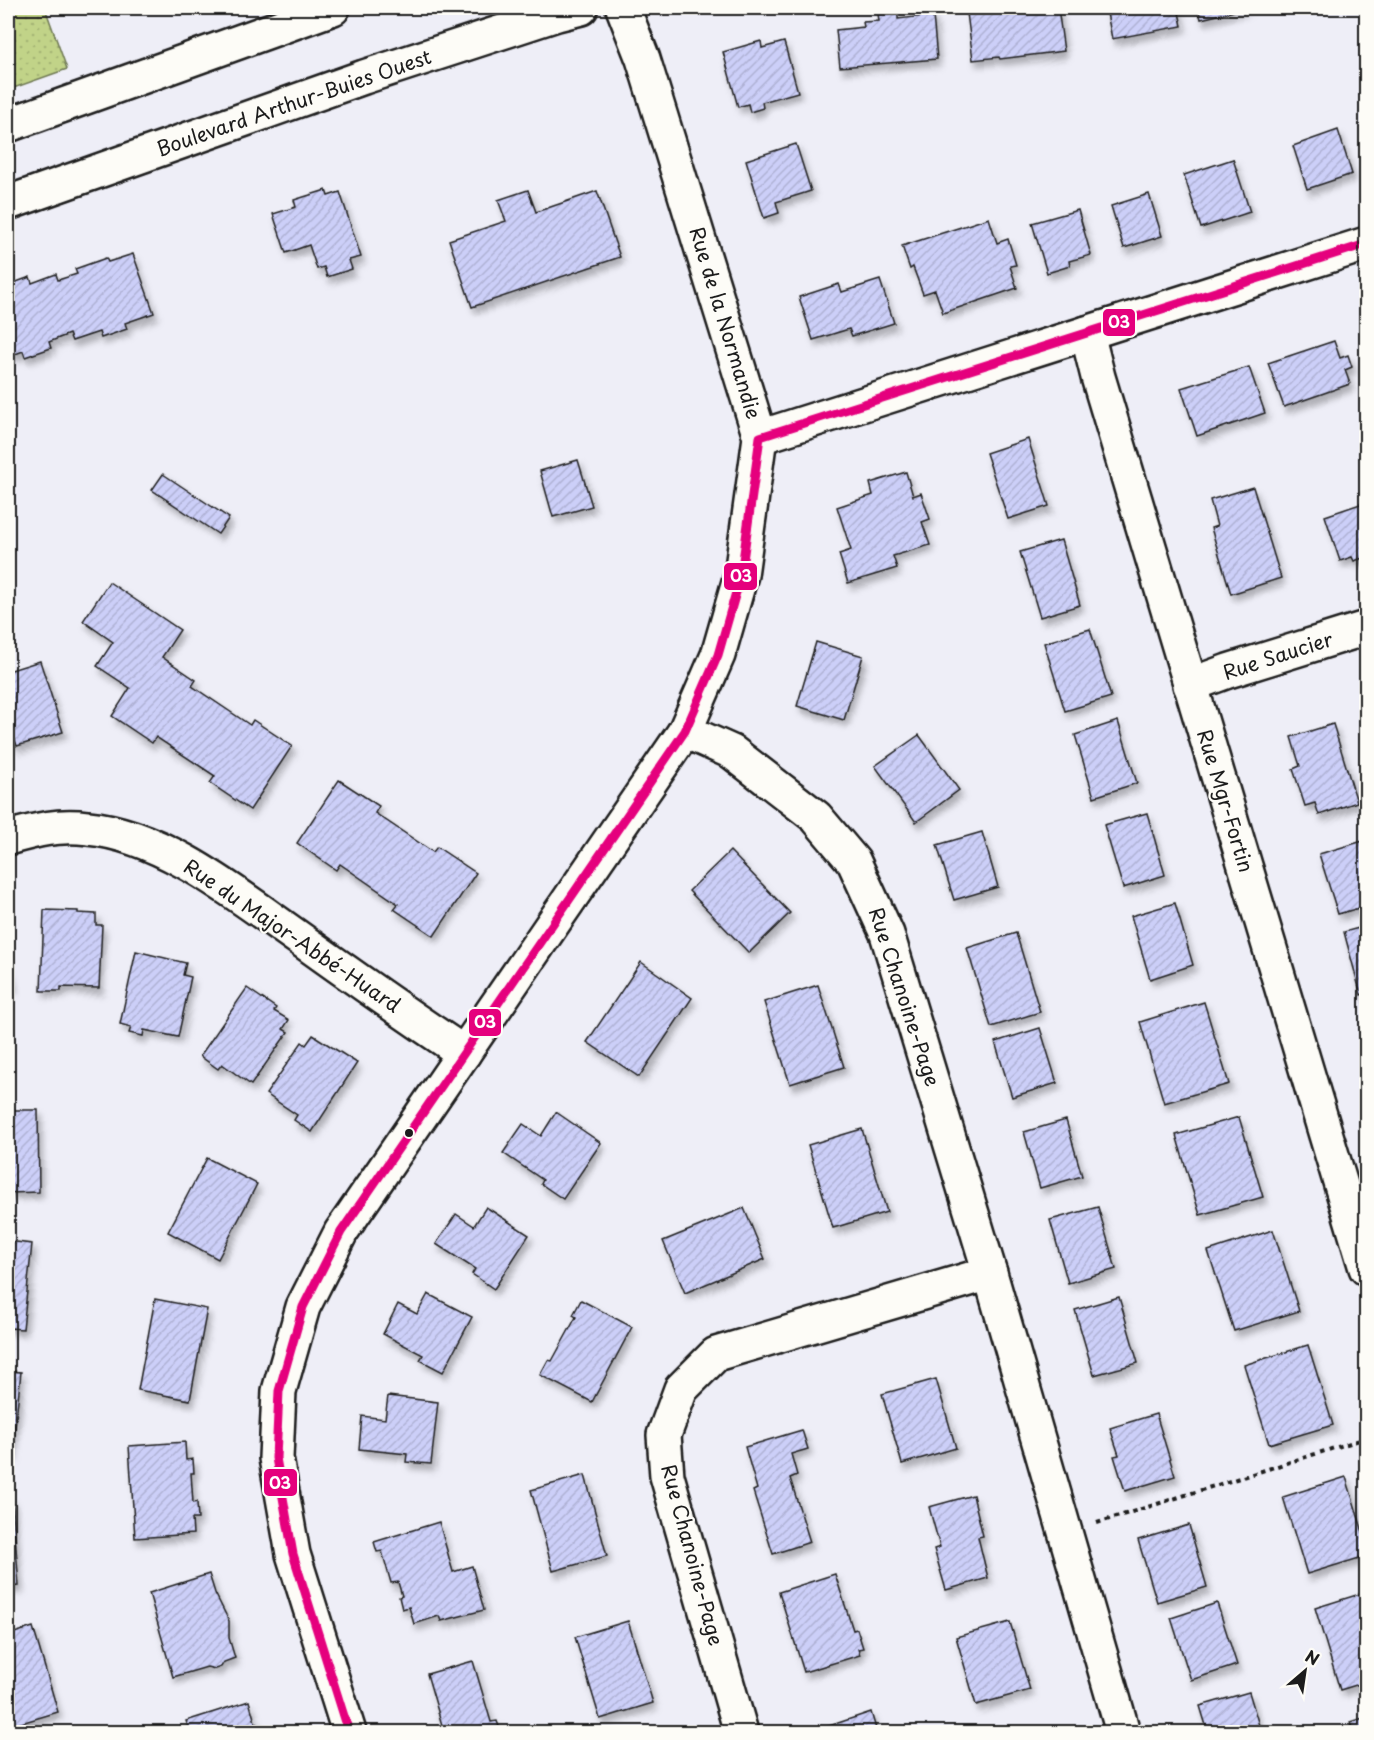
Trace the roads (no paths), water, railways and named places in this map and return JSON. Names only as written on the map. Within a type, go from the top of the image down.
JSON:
[{"type":"street","points":[[8,124],[333,8]]},
{"type":"street","name":"Boulevard Arthur-Buies Ouest","points":[[8,203],[364,77],[557,14],[582,8]]},
{"type":"street","name":"Rue de la Normandie","points":[[349,1732],[294,1554],[276,1458],[279,1391],[303,1307],[341,1232],[685,731],[718,655],[741,575],[760,437],[644,59],[623,8]]},
{"type":"street","points":[[760,437],[1366,244]]},
{"type":"street","name":"Rue Mgr-Fortin","points":[[1088,333],[1098,377],[1366,1268]]},
{"type":"street","name":"Rue Saucier","points":[[1191,685],[1228,671],[1366,628]]},
{"type":"street","name":"Rue Chanoine-Page","points":[[685,731],[732,752],[816,817],[854,862],[888,934],[990,1273],[1123,1732]]},
{"type":"street","name":"Rue du Major-Abbé-Huard","points":[[8,838],[48,827],[89,828],[129,837],[170,853],[226,887],[464,1053]]},
{"type":"street","name":"Rue Chanoine-Page","points":[[741,1732],[668,1476],[664,1435],[681,1389],[716,1354],[990,1273]]}]
